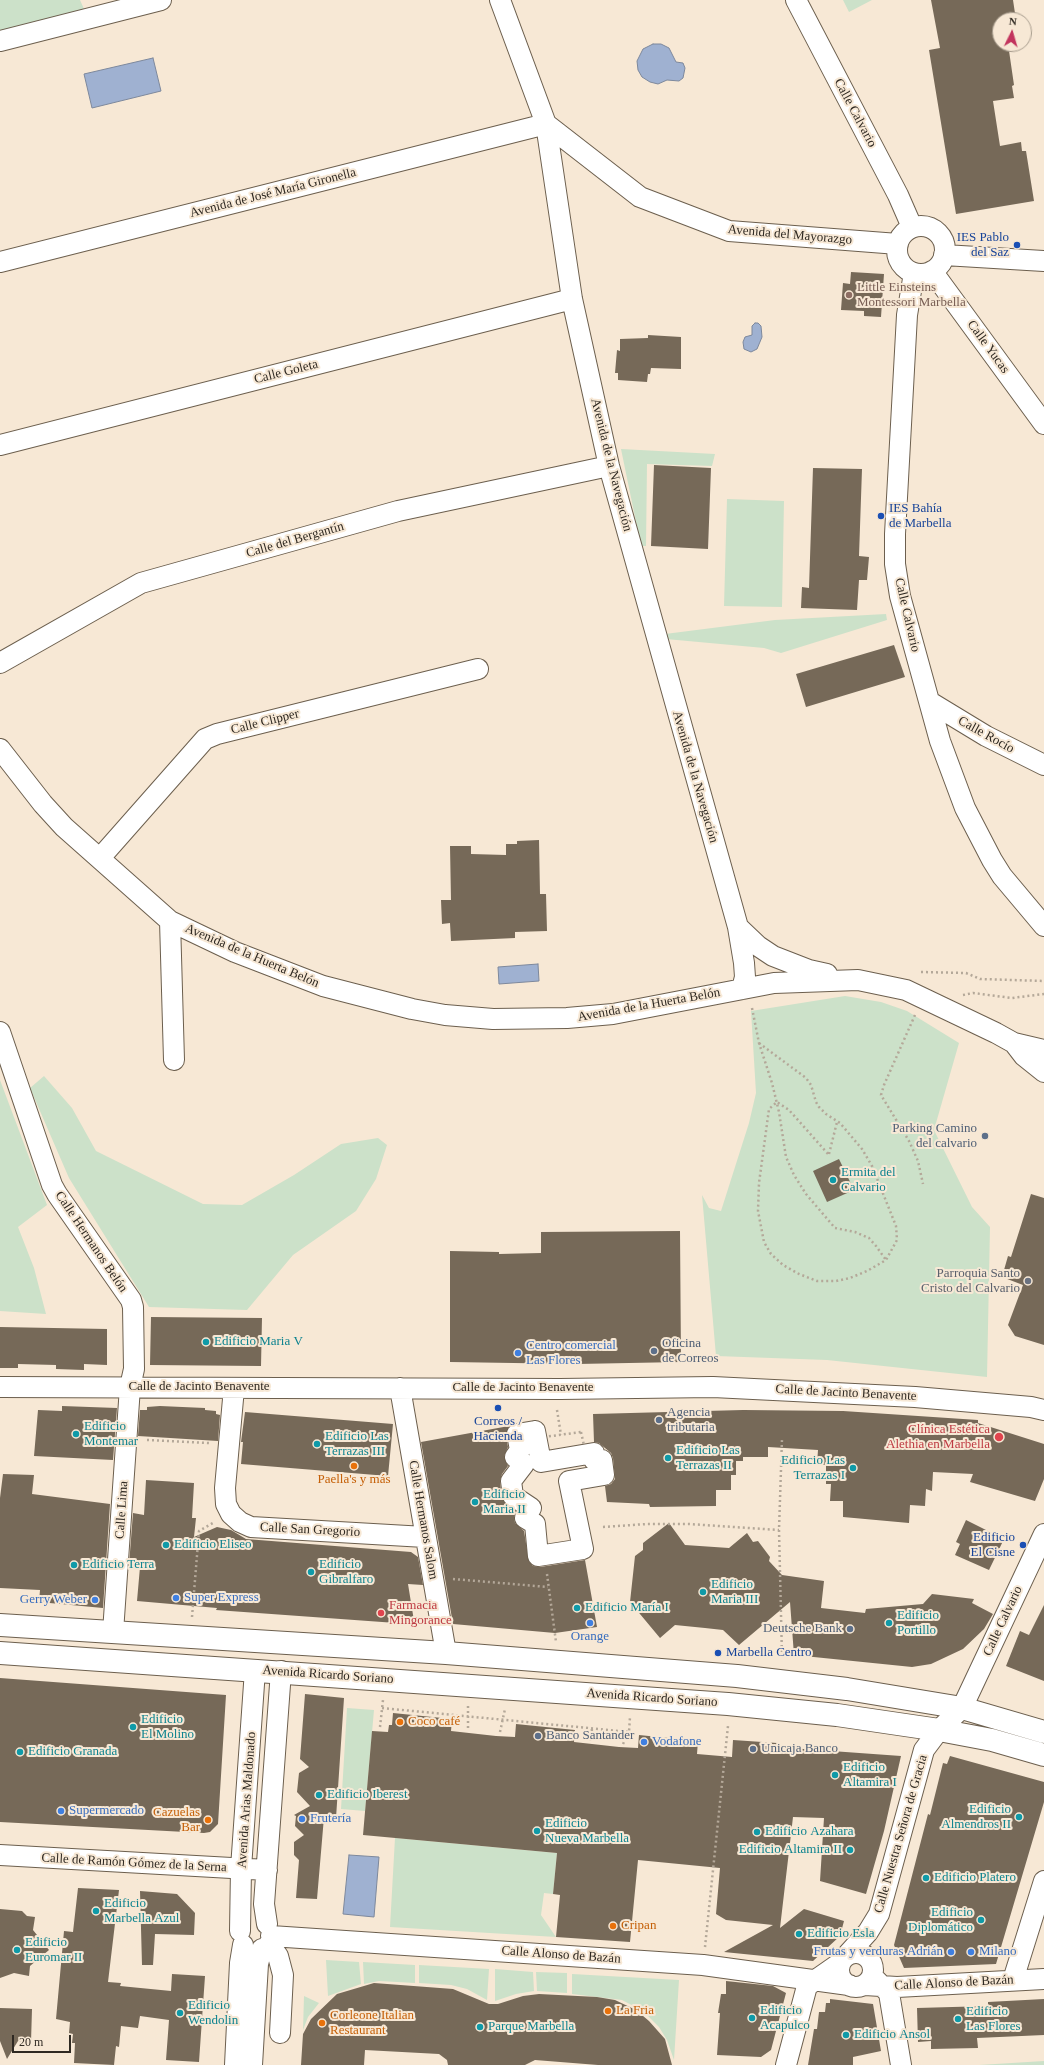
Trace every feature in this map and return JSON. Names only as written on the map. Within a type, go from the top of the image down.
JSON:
[{"type":"main road","name":"Avenida Ricardo Soriano","points":[[0,1625],[446,1653],[744,1677],[847,1690],[962,1708],[1044,1732]]},
{"type":"main road","points":[[236,1640],[269,1668]]},
{"type":"main road","name":"Avenida Ricardo Soriano","points":[[0,1653],[269,1668],[728,1704],[837,1715],[939,1730],[992,1740],[1044,1755]]},
{"type":"main road","name":"Avenida Ricardo Soriano","points":[[269,1668],[290,1656],[534,1673],[574,1663]]},
{"type":"main road","points":[[962,1708],[976,1729],[992,1740]]},
{"type":"street","points":[[0,41],[161,0]]},
{"type":"street","name":"Avenida de la Navegación","points":[[500,0],[546,124],[572,299],[609,466],[738,927],[744,963],[745,988]]},
{"type":"street","name":"Calle Calvario","points":[[796,0],[895,189],[912,228]]},
{"type":"street","name":"Avenida del Mayorazgo","points":[[546,124],[640,197],[729,231],[898,244]]},
{"type":"street","name":"Avenida de José María Gironella","points":[[0,262],[546,124]]},
{"type":"street","points":[[919,226],[933,229],[943,240],[944,255],[938,267],[923,272],[907,269],[898,258],[898,244],[905,230],[912,228],[919,226]]},
{"type":"street","points":[[944,255],[1044,261]]},
{"type":"street","name":"Calle Calvario","points":[[923,272],[907,314],[895,534],[895,564],[900,596],[950,771],[977,834],[1002,876],[1044,926]]},
{"type":"street","name":"Calle Yucas","points":[[923,272],[1044,424]]},
{"type":"street","name":"Calle Goleta","points":[[0,445],[572,299]]},
{"type":"street","name":"Calle del Bergantín","points":[[0,664],[141,583],[398,511],[609,466]]},
{"type":"street","name":"Calle Clipper","points":[[100,858],[205,740],[217,734],[478,669]]},
{"type":"street","name":"Calle Rocío","points":[[930,702],[986,736],[1044,765]]},
{"type":"street","name":"Avenida de la Huerta Belón","points":[[0,749],[43,804],[64,827],[170,920],[235,952],[322,986],[398,1006],[445,1015],[493,1019],[567,1018],[613,1014],[774,983],[858,980],[906,990],[1014,1043],[1044,1050]]},
{"type":"street","points":[[170,920],[174,1060]]},
{"type":"street","points":[[738,927],[758,946],[773,956],[809,970],[858,980]]},
{"type":"street","name":"Calle Hermanos Belón","points":[[0,1032],[52,1185],[131,1300],[135,1317],[134,1362],[130,1387]]},
{"type":"street","name":"Avenida de la Huerta Belón","points":[[1014,1043],[1024,1056],[1044,1072]]},
{"type":"street","name":"Calle de Jacinto Benavente","points":[[0,1387],[560,1389],[713,1387],[793,1390],[973,1401],[1031,1407],[1044,1410]]},
{"type":"street","name":"Calle Lima","points":[[113,1632],[130,1387]]},
{"type":"street","name":"Calle San Gregorio","points":[[234,1388],[225,1488],[226,1504],[231,1514],[240,1522],[251,1527],[425,1537]]},
{"type":"street","name":"Calle Hermanos Salom","points":[[400,1388],[446,1653]]},
{"type":"street","points":[[535,1431],[541,1462],[594,1453],[594,1460],[602,1460],[604,1475],[569,1481],[583,1549],[538,1556],[535,1524],[525,1518],[532,1508],[513,1496],[511,1481],[524,1464],[515,1457],[520,1450],[517,1434],[535,1431]]},
{"type":"street","name":"Calle Calvario","points":[[962,1708],[1044,1534]]},
{"type":"street","name":"Avenida Arias Maldonado","points":[[259,1938],[241,1868],[269,1668]]},
{"type":"street","name":"Avenida Arias Maldonado","points":[[252,2065],[259,1938],[267,1870],[269,1668]]},
{"type":"street","name":"Calle Nuestra Señora de Gracia","points":[[808,1981],[844,1959],[873,1925],[884,1900],[924,1750],[939,1730],[962,1708]]},
{"type":"street","name":"Calle de Ramón Gómez de la Serna","points":[[0,1855],[267,1870]]},
{"type":"street","points":[[1013,1980],[1044,1881]]},
{"type":"street","name":"Calle Nuestra Señora de Gracia","points":[[873,1925],[875,1982]]},
{"type":"street","points":[[259,1938],[278,1956],[282,1976],[280,2033]]},
{"type":"street","name":"Avenida Arias Maldonado","points":[[235,2065],[240,1963],[259,1938]]},
{"type":"street","name":"Calle Alonso de Bazán","points":[[259,1938],[703,1965],[808,1981],[875,1982],[1044,1979]]},
{"type":"street","points":[[875,1982],[843,1981],[839,1975],[844,1959],[856,1952],[869,1958],[901,2065]]},
{"type":"street","points":[[786,2065],[808,1981]]},
{"type":"path","points":[[921,972],[966,973],[980,979],[1044,981]]},
{"type":"path","points":[[745,988],[759,1043],[777,1102],[786,1157],[806,1194],[835,1228],[855,1232],[869,1238],[886,1260]]},
{"type":"path","points":[[960,996],[973,993],[1012,998],[1044,994]]},
{"type":"path","points":[[917,1011],[881,1095],[898,1121],[918,1161],[923,1184]]},
{"type":"path","points":[[759,1043],[806,1078],[811,1085],[816,1102],[826,1114],[852,1135],[872,1166],[896,1226],[897,1240],[886,1260],[867,1271],[850,1278],[836,1281],[817,1281],[799,1274],[783,1265],[771,1254],[764,1242],[760,1227],[758,1183],[769,1109],[777,1102]]},
{"type":"path","points":[[777,1102],[789,1110],[829,1155],[837,1122]]},
{"type":"path","points":[[557,1410],[561,1435]]},
{"type":"path","points":[[544,1437],[582,1432]]},
{"type":"path","points":[[782,1439],[779,1530],[782,1657]]},
{"type":"path","points":[[140,1440],[212,1444]]},
{"type":"path","points":[[192,1620],[199,1531],[218,1521]]},
{"type":"path","points":[[603,1527],[647,1524],[689,1524],[779,1530]]},
{"type":"path","points":[[446,1579],[548,1587]]},
{"type":"path","points":[[500,1732],[504,1719],[505,1705]]},
{"type":"path","points":[[380,1727],[382,1708],[629,1732]]},
{"type":"path","points":[[467,1716],[468,1730]]},
{"type":"path","points":[[623,1744],[629,1732],[630,1716]]},
{"type":"path","points":[[704,1954],[728,1726]]},
{"type":"path","points":[[591,1741],[592,1728]]},
{"type":"green space","points":[[0,0],[80,0],[84,9],[0,31]]},
{"type":"green space","points":[[843,0],[872,0],[849,12]]},
{"type":"green space","points":[[621,449],[715,454],[712,466],[647,464],[646,546],[641,546]]},
{"type":"green space","points":[[727,499],[784,501],[782,607],[724,606]]},
{"type":"green space","points":[[886,614],[887,620],[781,653],[764,648],[666,639],[665,634],[775,620]]},
{"type":"green space","points":[[845,996],[881,1002],[907,1011],[959,1043],[934,1130],[972,1207],[990,1227],[987,1377],[827,1360],[716,1356],[702,1195],[709,1208],[721,1211],[749,1123],[756,1093],[751,1011]]},
{"type":"green space","points":[[44,1076],[72,1108],[96,1151],[203,1204],[242,1205],[294,1175],[341,1144],[378,1138],[387,1145],[376,1179],[356,1211],[293,1255],[247,1310],[149,1307],[69,1178],[30,1088]]},
{"type":"green space","points":[[0,1080],[47,1205],[18,1227],[34,1268],[46,1314],[0,1311]]},
{"type":"green space","points":[[347,1708],[374,1710],[365,1811],[341,1809]]},
{"type":"green space","points":[[395,1838],[557,1853],[553,1894],[544,1893],[541,1915],[556,1937],[390,1927]]},
{"type":"green space","points":[[326,1960],[359,1962],[361,1984],[328,1996]]},
{"type":"green space","points":[[363,1962],[415,1965],[415,1983],[379,1981],[364,1984]]},
{"type":"green space","points":[[419,1965],[489,1969],[487,2000],[467,1989],[451,1985],[419,1983]]},
{"type":"green space","points":[[495,1969],[533,1972],[534,1991],[516,1994],[495,2001]]},
{"type":"green space","points":[[536,1972],[567,1973],[567,1993],[537,1991]]},
{"type":"green space","points":[[572,1974],[679,1980],[674,2060],[667,2040],[659,2027],[643,2011],[622,2000],[572,1994]]},
{"type":"green space","points":[[304,1996],[319,2003],[308,2017],[303,2030]]},
{"type":"green space","points":[[1044,2061],[1044,2065],[979,2065]]},
{"type":"water","points":[[653,44],[661,44],[669,48],[676,62],[683,63],[685,68],[683,78],[679,81],[667,80],[658,84],[650,82],[642,77],[638,70],[637,61],[643,49]]},
{"type":"water","points":[[153,58],[161,91],[92,108],[84,74]]},
{"type":"water","points":[[755,323],[758,323],[761,326],[762,337],[757,349],[751,352],[744,349],[743,342],[745,337],[752,335],[752,326]]},
{"type":"water","points":[[538,964],[539,981],[499,984],[498,967]]},
{"type":"water","points":[[349,1855],[379,1857],[374,1917],[343,1914]]},
{"type":"building","points":[[931,0],[1013,0],[1015,12],[992,12],[992,52],[1009,52],[1014,85],[1012,86],[1014,98],[993,101],[1000,146],[1021,142],[1022,151],[1026,151],[1034,201],[956,214],[929,50],[940,48]]},
{"type":"building","points":[[851,272],[884,274],[881,317],[864,316],[864,311],[841,310],[843,283],[850,284]]},
{"type":"building","points":[[648,335],[681,337],[681,369],[651,368],[650,374],[648,374],[647,382],[618,380],[618,373],[615,373],[617,350],[620,351],[620,339],[648,338]]},
{"type":"building","points":[[654,465],[711,468],[708,549],[651,546]]},
{"type":"building","points":[[813,468],[862,469],[859,556],[869,557],[867,580],[859,580],[857,610],[801,608],[802,587],[809,588]]},
{"type":"building","points":[[894,645],[905,677],[806,707],[796,674]]},
{"type":"building","points":[[539,840],[540,894],[546,894],[547,931],[515,932],[515,938],[451,941],[450,923],[442,924],[441,900],[451,900],[450,846],[471,846],[471,854],[506,855],[506,844],[517,844],[517,841]]},
{"type":"building","name":"Ermita del Calvario","points":[[839,1159],[854,1190],[827,1202],[813,1171]]},
{"type":"building","name":"Parroquia Santo Cristo del Calvario","points":[[1031,1194],[1044,1198],[1044,1345],[1015,1336],[1008,1325],[1023,1285],[1002,1277],[1008,1256],[1011,1257]]},
{"type":"building","points":[[680,1231],[681,1362],[577,1364],[450,1362],[450,1251],[499,1252],[499,1254],[541,1253],[541,1232]]},
{"type":"building","name":"Edificio Maria V","points":[[151,1317],[262,1318],[261,1366],[150,1365]]},
{"type":"building","points":[[0,1327],[107,1329],[107,1365],[84,1364],[84,1370],[56,1369],[56,1365],[18,1364],[18,1368],[0,1368]]},
{"type":"building","name":"Edificio Montemar","points":[[62,1406],[117,1408],[113,1460],[34,1456],[38,1410],[62,1411]]},
{"type":"building","points":[[160,1406],[205,1408],[205,1410],[216,1411],[216,1414],[220,1415],[218,1441],[138,1436],[140,1410],[147,1410],[147,1407]]},
{"type":"building","points":[[743,1410],[843,1411],[978,1420],[978,1423],[1044,1444],[1044,1479],[1035,1501],[970,1482],[973,1474],[933,1472],[932,1491],[926,1489],[925,1506],[910,1505],[909,1523],[843,1517],[843,1501],[830,1501],[831,1484],[826,1484],[826,1465],[817,1464],[818,1450],[768,1447],[768,1457],[743,1457],[743,1461],[736,1461],[736,1475],[731,1475],[731,1490],[716,1490],[716,1506],[650,1507],[649,1504],[607,1502],[605,1486],[611,1484],[615,1479],[613,1458],[611,1453],[599,1443],[594,1442],[593,1414]]},
{"type":"building","name":"Edificio Las Terrazas III","points":[[245,1412],[393,1424],[388,1476],[241,1464],[243,1442],[241,1442]]},
{"type":"building","points":[[509,1426],[506,1436],[508,1447],[504,1456],[508,1466],[502,1474],[500,1482],[502,1498],[506,1505],[516,1511],[514,1517],[515,1523],[524,1531],[529,1562],[533,1566],[540,1567],[585,1560],[597,1627],[555,1633],[453,1624],[421,1442]]},
{"type":"building","points":[[3,1474],[34,1475],[32,1494],[110,1504],[103,1608],[39,1602],[40,1590],[0,1588],[0,1498]]},
{"type":"building","name":"Edificio Gibralfaro","points":[[146,1480],[194,1483],[192,1518],[196,1518],[194,1537],[217,1527],[231,1530],[246,1539],[411,1552],[418,1557],[423,1585],[408,1584],[414,1621],[397,1620],[396,1623],[216,1610],[217,1608],[137,1601],[140,1567],[129,1565],[133,1513],[144,1515]]},
{"type":"building","points":[[966,1520],[1004,1539],[989,1570],[955,1555],[960,1544],[956,1542]]},
{"type":"building","points":[[669,1523],[685,1545],[729,1548],[747,1533],[753,1542],[758,1541],[770,1557],[769,1561],[782,1575],[824,1581],[821,1608],[865,1613],[866,1609],[923,1604],[932,1594],[974,1599],[972,1603],[993,1614],[984,1629],[963,1649],[931,1664],[912,1667],[794,1655],[790,1602],[739,1645],[723,1630],[675,1625],[660,1638],[630,1602],[635,1556],[643,1550],[643,1543]]},
{"type":"building","points":[[1044,1605],[1044,1681],[1006,1666],[1020,1631],[1029,1635]]},
{"type":"building","name":"Edificio El Molino","points":[[0,1678],[226,1695],[218,1824],[210,1832],[204,1833],[0,1822]]},
{"type":"building","name":"Edificio Iberest","points":[[305,1694],[344,1698],[336,1818],[324,1817],[317,1899],[296,1898],[299,1860],[294,1855],[294,1842],[304,1835],[295,1826],[296,1816],[294,1815],[310,1806],[297,1792],[299,1773],[309,1767],[300,1759]]},
{"type":"building","points":[[393,1713],[452,1719],[451,1731],[496,1736],[515,1737],[516,1724],[575,1730],[574,1742],[619,1747],[638,1748],[639,1735],[698,1741],[697,1754],[732,1757],[733,1740],[777,1743],[776,1747],[901,1756],[884,1831],[866,1894],[820,1881],[824,1818],[793,1817],[780,1928],[804,1909],[844,1921],[840,1936],[813,1961],[724,1952],[773,1925],[726,1920],[716,1914],[720,1868],[638,1860],[630,1942],[556,1937],[560,1895],[553,1894],[557,1853],[363,1835],[372,1731],[388,1732],[389,1725],[392,1725]]},
{"type":"building","points":[[950,1756],[1044,1782],[1044,1802],[996,1964],[904,1968],[894,1945],[928,1814],[930,1815],[943,1763],[947,1764]]},
{"type":"building","points":[[78,1888],[119,1890],[108,1982],[121,1983],[120,1986],[171,1991],[172,1974],[205,1976],[199,2062],[166,2060],[169,2020],[140,2016],[138,2028],[121,2026],[119,2047],[116,2046],[114,2065],[74,2063],[75,2043],[72,2043],[73,2034],[69,2033],[70,2022],[56,2019],[64,1931],[73,1932]]},
{"type":"building","points":[[140,1891],[177,1894],[195,1913],[194,1935],[155,1934],[153,1965],[142,1965]]},
{"type":"building","name":"Edificio Euromar II","points":[[0,1909],[22,1911],[27,1916],[35,1917],[33,1930],[49,1950],[30,1966],[29,1976],[14,1973],[0,1978]]},
{"type":"building","name":"Edificio Acapulco","points":[[726,1981],[773,1986],[786,1993],[771,2050],[761,2057],[717,2055],[720,2013],[718,2013],[721,1994],[726,1994]]},
{"type":"building","name":"Parque Marbella","points":[[374,1983],[453,1989],[489,2004],[498,2004],[523,1996],[539,1994],[597,1997],[615,2000],[636,2010],[649,2021],[665,2039],[672,2065],[598,2065],[535,2060],[525,2065],[448,2065],[447,2060],[439,2054],[365,2050],[364,2065],[301,2065],[303,2034],[311,2019],[337,1994]]},
{"type":"building","name":"Edificio Ansol","points":[[830,1999],[873,2004],[881,2051],[853,2057],[853,2065],[808,2065],[814,2029],[817,2029],[819,2012],[825,2012],[826,2003],[830,2003]]},
{"type":"building","name":"Edificio Las Flores","points":[[1044,1999],[1044,2035],[977,2038],[978,2048],[931,2049],[931,2041],[918,2042],[917,2008],[988,2006],[988,2002]]},
{"type":"building","points":[[0,2008],[32,2009],[31,2042],[18,2041],[7,2059],[0,2041]]},
{"type":"place","name":"IES Pablo del Saz","points":[[1017,245]]},
{"type":"place","name":"Little Einsteins Montessori Marbella","points":[[849,295]]},
{"type":"place","name":"IES Bahía de Marbella","points":[[881,516]]},
{"type":"place","name":"Parking Camino del calvario","points":[[985,1136]]},
{"type":"place","name":"Ermita del Calvario","points":[[833,1180]]},
{"type":"place","name":"Parroquia Santo Cristo del Calvario","points":[[1028,1281]]},
{"type":"place","name":"Edificio Maria V","points":[[206,1342]]},
{"type":"place","name":"Oficina de Correos","points":[[654,1351]]},
{"type":"place","name":"Centro comercial Las Flores","points":[[518,1353]]},
{"type":"place","name":"Correos / Hacienda","points":[[498,1408]]},
{"type":"place","name":"Agencia tributaria","points":[[659,1420]]},
{"type":"place","name":"Edificio Montemar","points":[[76,1434]]},
{"type":"place","name":"Clínica Estética Alethia en Marbella","points":[[999,1437]]},
{"type":"place","name":"Edificio Las Terrazas III","points":[[317,1444]]},
{"type":"place","name":"Edificio Las Terrazas II","points":[[668,1458]]},
{"type":"place","name":"Paella's y más","points":[[354,1466]]},
{"type":"place","name":"Edificio Las Terrazas I","points":[[853,1468]]},
{"type":"place","name":"Edificio Maria II","points":[[475,1502]]},
{"type":"place","name":"Edificio Eliseo","points":[[166,1545]]},
{"type":"place","name":"Edificio El Cisne","points":[[1023,1545]]},
{"type":"place","name":"Edificio Terra","points":[[74,1565]]},
{"type":"place","name":"Edificio Gibralfaro","points":[[311,1572]]},
{"type":"place","name":"Edificio Maria III","points":[[703,1592]]},
{"type":"place","name":"Super Express","points":[[176,1598]]},
{"type":"place","name":"Gerry Weber","points":[[95,1600]]},
{"type":"place","name":"Edificio María I","points":[[577,1608]]},
{"type":"place","name":"Farmacia Mingorance","points":[[381,1613]]},
{"type":"place","name":"Orange","points":[[590,1623]]},
{"type":"place","name":"Edificio Portillo","points":[[889,1623]]},
{"type":"place","name":"Deutsche Bank","points":[[850,1629]]},
{"type":"place","name":"Marbella Centro","points":[[718,1653]]},
{"type":"place","name":"Coco café","points":[[400,1722]]},
{"type":"place","name":"Edificio El Molino","points":[[133,1727]]},
{"type":"place","name":"Banco Santander","points":[[538,1736]]},
{"type":"place","name":"Vodafone","points":[[644,1742]]},
{"type":"place","name":"Unicaja Banco","points":[[753,1749]]},
{"type":"place","name":"Edificio Granada","points":[[20,1752]]},
{"type":"place","name":"Edificio Altamira I","points":[[835,1775]]},
{"type":"place","name":"Edificio Iberest","points":[[319,1795]]},
{"type":"place","name":"Supermercado","points":[[61,1811]]},
{"type":"place","name":"Edificio Almendros II","points":[[1019,1817]]},
{"type":"place","name":"Frutería","points":[[302,1819]]},
{"type":"place","name":"Cazuelas Bar","points":[[208,1820]]},
{"type":"place","name":"Edificio Nueva Marbella","points":[[537,1831]]},
{"type":"place","name":"Edificio Azahara","points":[[757,1832]]},
{"type":"place","name":"Edificio Altamira II","points":[[850,1850]]},
{"type":"place","name":"Edificio Platero","points":[[926,1878]]},
{"type":"place","name":"Edificio Marbella Azul","points":[[96,1911]]},
{"type":"place","name":"Edificio Diplomático","points":[[981,1920]]},
{"type":"place","name":"Cripan","points":[[613,1926]]},
{"type":"place","name":"Edificio Esla","points":[[799,1934]]},
{"type":"place","name":"Edificio Euromar II","points":[[17,1950]]},
{"type":"place","name":"Frutas y verduras Adrián","points":[[951,1952]]},
{"type":"place","name":"Milano","points":[[971,1952]]},
{"type":"place","name":"La Fria","points":[[608,2011]]},
{"type":"place","name":"Edificio Wendolin","points":[[180,2013]]},
{"type":"place","name":"Edificio Acapulco","points":[[752,2018]]},
{"type":"place","name":"Edificio Las Flores","points":[[958,2019]]},
{"type":"place","name":"Corleone Italian Restaurant","points":[[322,2023]]},
{"type":"place","name":"Parque Marbella","points":[[480,2027]]},
{"type":"place","name":"Edificio Ansol","points":[[846,2035]]}]
